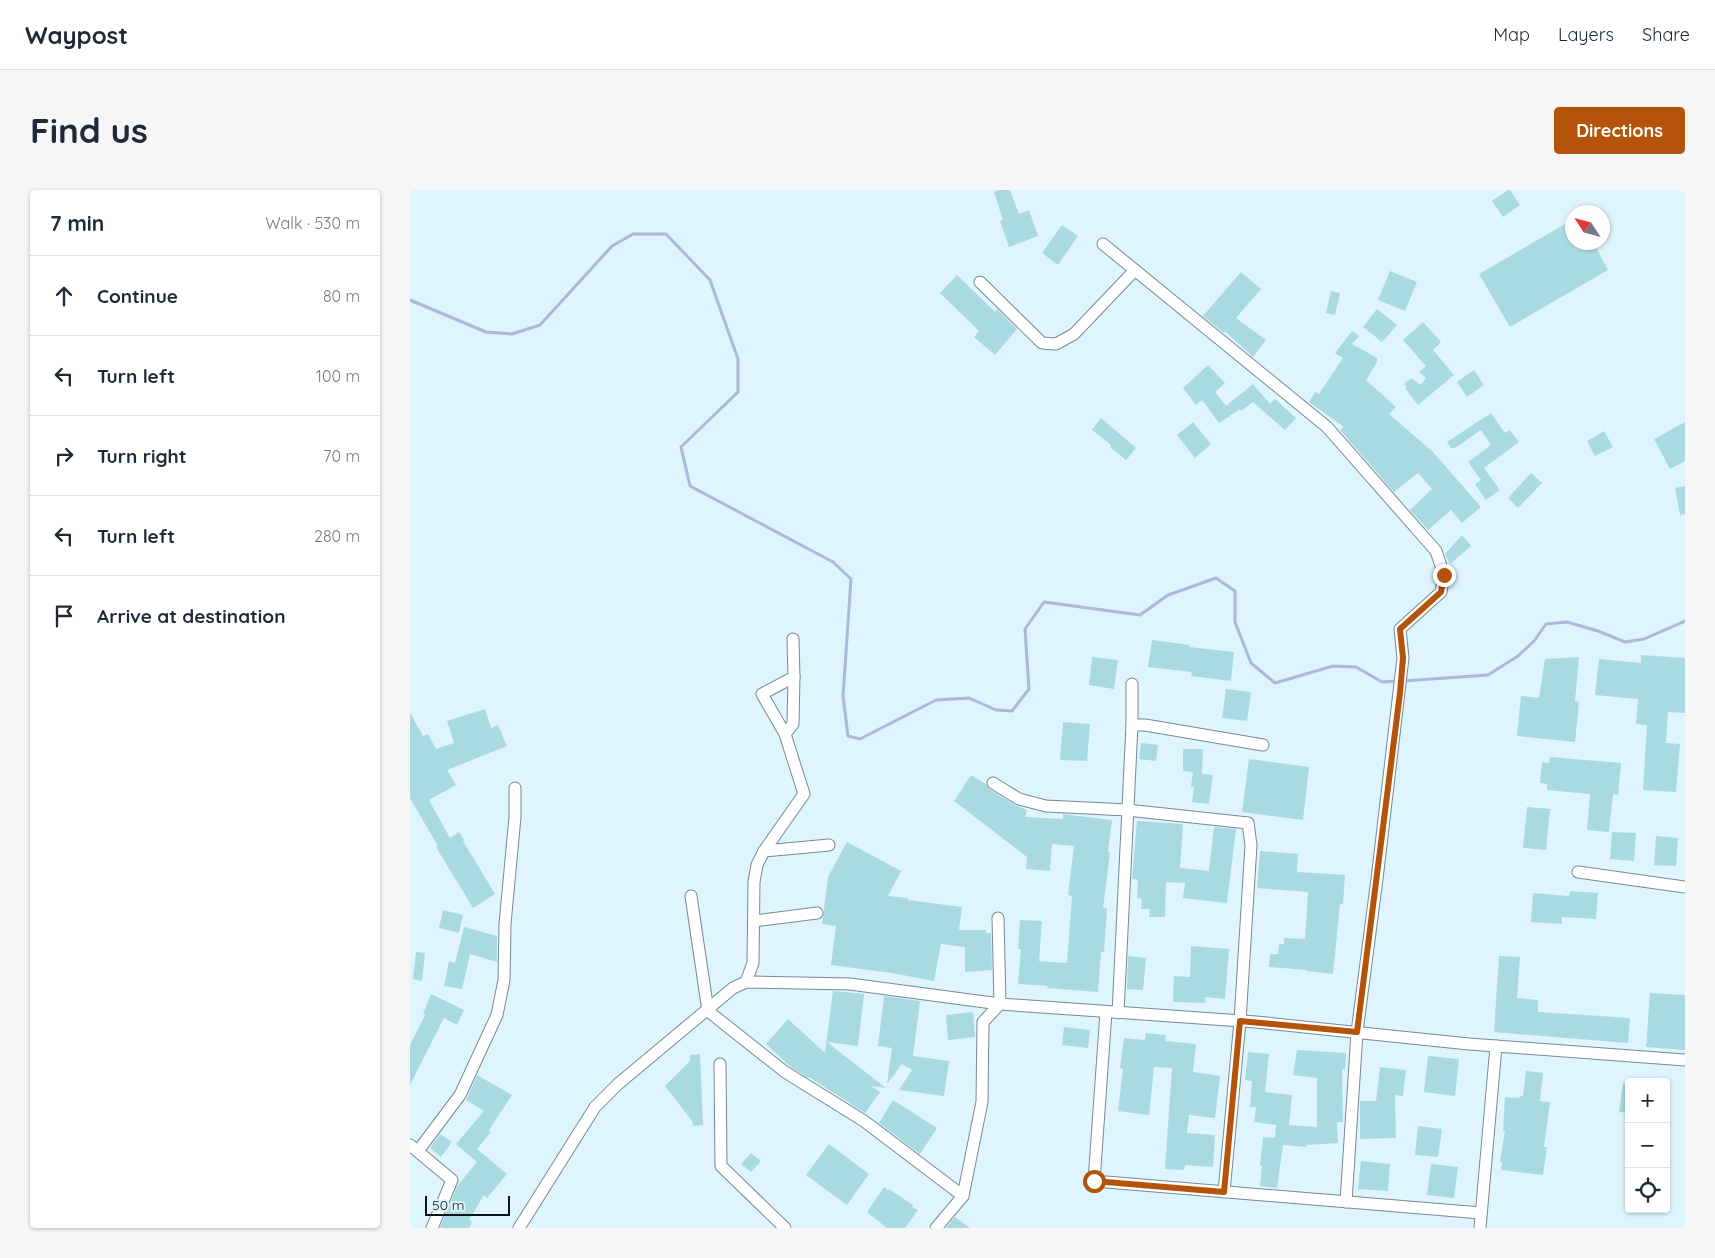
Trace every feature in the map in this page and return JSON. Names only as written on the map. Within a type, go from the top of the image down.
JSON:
[{"type":"street","points":[[1103,244],[1327,426],[1436,551],[1444,575],[1441,592],[1400,629],[1403,658],[1400,693],[1357,1032],[1346,1202]]},
{"type":"street","points":[[980,282],[1042,343],[1056,344],[1074,334],[1135,270]]},
{"type":"street","points":[[785,734],[793,724],[793,639]]},
{"type":"street","points":[[746,982],[753,963],[754,882],[757,865],[764,851],[804,794],[785,734],[762,694],[794,677]]},
{"type":"street","points":[[1118,1012],[1132,725],[1132,684]]},
{"type":"street","points":[[1132,725],[1145,725],[1263,745]]},
{"type":"street","points":[[993,783],[1019,799],[1046,806],[1127,810],[1248,823],[1251,845],[1240,1021],[1224,1192]]},
{"type":"street","points":[[432,1228],[452,1180],[414,1148],[460,1095],[497,1015],[504,980],[505,924],[515,817],[515,788]]},
{"type":"street","points":[[764,851],[830,845]]},
{"type":"street","points":[[1578,872],[1685,887]]},
{"type":"street","points":[[691,896],[708,1011],[785,1072],[864,1122],[963,1196]]},
{"type":"street","points":[[754,921],[817,913]]},
{"type":"street","points":[[936,1228],[963,1196],[982,1102],[983,1022],[1000,1004],[998,918]]},
{"type":"street","points":[[519,1228],[595,1106],[618,1084],[708,1011],[733,988],[746,982],[850,984],[1000,1004],[1240,1021],[1496,1046],[1685,1060]]},
{"type":"street","points":[[1106,1012],[1094,1181],[1481,1213]]},
{"type":"street","points":[[1480,1228],[1496,1046]]},
{"type":"street","points":[[720,1064],[721,1166],[785,1228]]},
{"type":"building","points":[[1010,190],[1019,214],[1029,210],[1038,236],[1009,247],[1000,221],[1003,220],[994,192]]},
{"type":"building","points":[[1510,190],[1520,205],[1503,217],[1492,201]]},
{"type":"building","points":[[1565,224],[1565,250],[1597,250],[1608,270],[1510,327],[1479,274]]},
{"type":"building","points":[[1062,225],[1078,236],[1058,265],[1042,253]]},
{"type":"building","points":[[1390,271],[1417,282],[1405,311],[1378,300]]},
{"type":"building","points":[[1241,272],[1261,289],[1236,318],[1266,340],[1253,357],[1225,331],[1224,333],[1203,316]]},
{"type":"building","points":[[957,275],[995,312],[997,309],[1017,329],[995,355],[974,337],[979,331],[940,293]]},
{"type":"building","points":[[1331,291],[1340,293],[1335,315],[1326,313]]},
{"type":"building","points":[[1377,309],[1397,325],[1382,342],[1363,327]]},
{"type":"building","points":[[1423,322],[1441,342],[1433,350],[1454,375],[1418,405],[1404,384],[1411,378],[1421,385],[1426,378],[1419,372],[1426,366],[1403,340]]},
{"type":"building","points":[[1352,331],[1359,336],[1352,344],[1377,358],[1377,362],[1366,380],[1396,407],[1389,414],[1433,452],[1481,507],[1462,523],[1451,510],[1428,530],[1410,510],[1432,489],[1418,473],[1394,492],[1340,430],[1344,427],[1309,402],[1316,391],[1319,394],[1343,358],[1335,353]]},
{"type":"building","points":[[1208,365],[1225,383],[1215,392],[1226,406],[1253,384],[1270,404],[1275,399],[1296,418],[1285,430],[1253,402],[1219,423],[1202,400],[1196,405],[1183,388]]},
{"type":"building","points":[[1474,370],[1484,385],[1467,397],[1457,382]]},
{"type":"building","points":[[1491,413],[1505,433],[1510,430],[1519,442],[1484,468],[1500,490],[1486,500],[1475,484],[1481,480],[1468,462],[1491,445],[1481,430],[1455,448],[1451,448],[1447,442]]},
{"type":"building","points":[[1101,418],[1136,448],[1126,460],[1092,430]]},
{"type":"building","points":[[1193,422],[1211,444],[1195,458],[1177,435]]},
{"type":"building","points":[[1685,422],[1685,461],[1670,469],[1654,439]]},
{"type":"building","points":[[1604,431],[1613,447],[1595,456],[1587,441]]},
{"type":"building","points":[[1531,473],[1542,483],[1518,508],[1508,498]]},
{"type":"building","points":[[1685,486],[1685,514],[1680,515],[1675,488]]},
{"type":"building","points":[[1462,535],[1471,546],[1450,564],[1445,554]]},
{"type":"building","points":[[1152,640],[1190,645],[1189,647],[1234,652],[1231,681],[1191,676],[1192,672],[1148,667]]},
{"type":"building","points":[[1641,655],[1685,658],[1685,713],[1668,712],[1666,743],[1680,744],[1676,792],[1643,790],[1647,725],[1636,724],[1638,699],[1595,695],[1599,659],[1641,663]]},
{"type":"building","points":[[1092,657],[1118,660],[1114,689],[1089,685]]},
{"type":"building","points":[[1579,657],[1575,701],[1579,702],[1575,742],[1517,736],[1521,696],[1539,698],[1545,659]]},
{"type":"building","points":[[1226,689],[1251,692],[1247,721],[1222,718]]},
{"type":"building","points":[[485,709],[491,728],[498,725],[507,746],[447,770],[456,785],[429,800],[450,838],[459,832],[495,894],[473,908],[436,847],[438,846],[410,798],[410,713],[423,736],[428,734],[436,749],[454,743],[447,721]]},
{"type":"building","points":[[1063,722],[1090,724],[1087,761],[1060,760]]},
{"type":"building","points":[[1141,743],[1158,745],[1156,761],[1139,759]]},
{"type":"building","points":[[1183,749],[1203,749],[1202,774],[1213,775],[1209,804],[1192,802],[1193,772],[1183,771]]},
{"type":"building","points":[[1550,757],[1621,763],[1618,795],[1613,794],[1609,832],[1587,830],[1590,794],[1547,790],[1547,784],[1540,783],[1542,762],[1549,763]]},
{"type":"building","points":[[1249,759],[1309,767],[1303,820],[1242,812]]},
{"type":"building","points":[[971,775],[986,784],[989,789],[1027,810],[1025,817],[1063,819],[1063,814],[1112,820],[1103,908],[1107,908],[1104,952],[1101,952],[1098,992],[1018,984],[1021,949],[1018,949],[1020,920],[1042,921],[1039,961],[1067,963],[1072,896],[1068,895],[1074,846],[1052,844],[1050,871],[1026,869],[1027,857],[954,801]]},
{"type":"building","points":[[1527,807],[1550,809],[1546,850],[1523,848]]},
{"type":"building","points":[[1137,821],[1183,824],[1180,868],[1209,871],[1214,827],[1236,829],[1227,903],[1183,898],[1185,883],[1166,882],[1165,917],[1149,917],[1150,909],[1141,909],[1142,899],[1137,898],[1138,880],[1132,879]]},
{"type":"building","points":[[1612,832],[1636,833],[1634,861],[1610,859]]},
{"type":"building","points":[[1656,836],[1678,838],[1676,866],[1654,865]]},
{"type":"building","points":[[847,842],[901,871],[888,896],[962,907],[959,930],[986,930],[986,933],[991,933],[992,970],[965,972],[965,947],[941,944],[934,981],[831,965],[836,926],[822,924],[828,877]]},
{"type":"building","points":[[1260,851],[1298,854],[1297,872],[1345,875],[1343,904],[1340,904],[1333,974],[1269,967],[1270,954],[1278,954],[1279,944],[1284,944],[1284,938],[1305,939],[1308,892],[1257,888]]},
{"type":"building","points":[[1570,891],[1598,893],[1596,919],[1562,917],[1562,924],[1531,922],[1533,893],[1569,896]]},
{"type":"building","points":[[443,910],[463,915],[459,933],[439,928]]},
{"type":"building","points":[[464,927],[497,936],[497,962],[470,954],[462,989],[444,986],[449,961],[455,963]]},
{"type":"building","points":[[1191,946],[1229,949],[1225,999],[1205,997],[1205,1003],[1173,1002],[1174,976],[1190,977]]},
{"type":"building","points":[[416,952],[425,953],[422,981],[413,979]]},
{"type":"building","points":[[1128,956],[1146,958],[1143,990],[1127,989]]},
{"type":"building","points":[[1499,956],[1520,957],[1517,998],[1538,1000],[1538,1012],[1630,1018],[1628,1043],[1494,1032]]},
{"type":"building","points":[[833,991],[864,994],[858,1046],[827,1042],[886,1088],[871,1086],[880,1092],[865,1113],[792,1068],[766,1044],[788,1019],[825,1053]]},
{"type":"building","points":[[1650,993],[1685,995],[1685,1050],[1646,1047]]},
{"type":"building","points":[[431,994],[464,1010],[457,1025],[444,1018],[410,1085],[410,1045],[425,1015],[423,1014]]},
{"type":"building","points":[[884,996],[920,1001],[913,1056],[949,1061],[944,1096],[899,1090],[912,1070],[902,1064],[887,1084],[892,1048],[878,1046]]},
{"type":"building","points":[[973,1012],[975,1037],[948,1040],[946,1015]]},
{"type":"building","points":[[1064,1027],[1090,1030],[1088,1048],[1062,1045]]},
{"type":"building","points":[[1146,1033],[1166,1035],[1165,1041],[1196,1044],[1193,1072],[1220,1076],[1215,1118],[1189,1115],[1187,1133],[1215,1135],[1213,1167],[1185,1165],[1184,1170],[1165,1169],[1172,1068],[1154,1067],[1149,1115],[1118,1111],[1123,1069],[1120,1068],[1124,1038],[1145,1040]]},
{"type":"building","points":[[1297,1050],[1346,1053],[1345,1069],[1342,1069],[1343,1122],[1337,1122],[1338,1143],[1306,1145],[1306,1147],[1283,1145],[1277,1188],[1260,1186],[1263,1137],[1275,1138],[1276,1125],[1254,1122],[1256,1107],[1250,1107],[1252,1081],[1245,1080],[1248,1052],[1269,1054],[1265,1092],[1292,1095],[1289,1125],[1317,1127],[1317,1078],[1293,1075]]},
{"type":"building","points":[[700,1054],[703,1125],[693,1126],[692,1121],[665,1086],[690,1061],[690,1055]]},
{"type":"building","points":[[1428,1056],[1459,1059],[1455,1096],[1424,1092]]},
{"type":"building","points":[[1380,1067],[1406,1070],[1403,1096],[1395,1095],[1396,1138],[1360,1139],[1360,1101],[1376,1101]]},
{"type":"building","points":[[1526,1071],[1543,1073],[1540,1101],[1550,1102],[1544,1147],[1547,1147],[1543,1175],[1501,1170],[1502,1162],[1500,1162],[1505,1131],[1503,1131],[1505,1097],[1519,1098],[1523,1096]]},
{"type":"building","points":[[477,1075],[512,1095],[489,1130],[491,1132],[477,1149],[507,1174],[487,1198],[484,1195],[469,1220],[472,1222],[469,1228],[442,1228],[440,1227],[458,1185],[477,1162],[456,1144],[484,1111],[466,1100]]},
{"type":"building","points":[[1623,1083],[1625,1083],[1625,1113],[1619,1112]]},
{"type":"building","points":[[893,1100],[937,1128],[920,1154],[879,1123]]},
{"type":"building","points":[[1418,1126],[1442,1129],[1438,1157],[1415,1155]]},
{"type":"building","points":[[440,1134],[452,1142],[441,1157],[430,1148]]},
{"type":"building","points":[[829,1144],[869,1174],[847,1205],[806,1175]]},
{"type":"building","points":[[751,1153],[761,1161],[751,1172],[741,1164]]},
{"type":"building","points":[[1361,1161],[1390,1164],[1388,1191],[1358,1189]]},
{"type":"building","points":[[1431,1164],[1458,1167],[1454,1198],[1427,1195]]},
{"type":"building","points":[[884,1187],[918,1210],[905,1228],[887,1228],[867,1212]]},
{"type":"building","points":[[955,1217],[970,1228],[946,1228]]},
{"type":"waterway","points":[[410,300],[486,332],[512,334],[540,325],[612,246],[633,234],[666,234],[710,280],[738,359],[738,392],[681,447],[690,486],[833,562],[851,579],[843,696],[848,736],[860,739],[936,700],[969,698],[996,710],[1012,711],[1029,689],[1025,629],[1044,602],[1140,615],[1168,595],[1216,578],[1235,591],[1235,622],[1251,663],[1275,683],[1333,666],[1356,667],[1382,682],[1397,681]]},
{"type":"waterway","points":[[1403,681],[1488,675],[1518,656],[1534,641],[1546,624],[1567,622],[1598,631],[1625,642],[1644,639],[1685,621]]},
{"type":"route","points":[[1094,1181],[1224,1192],[1240,1021],[1357,1032],[1400,693],[1403,658],[1400,629],[1441,592],[1444,575]]}]
